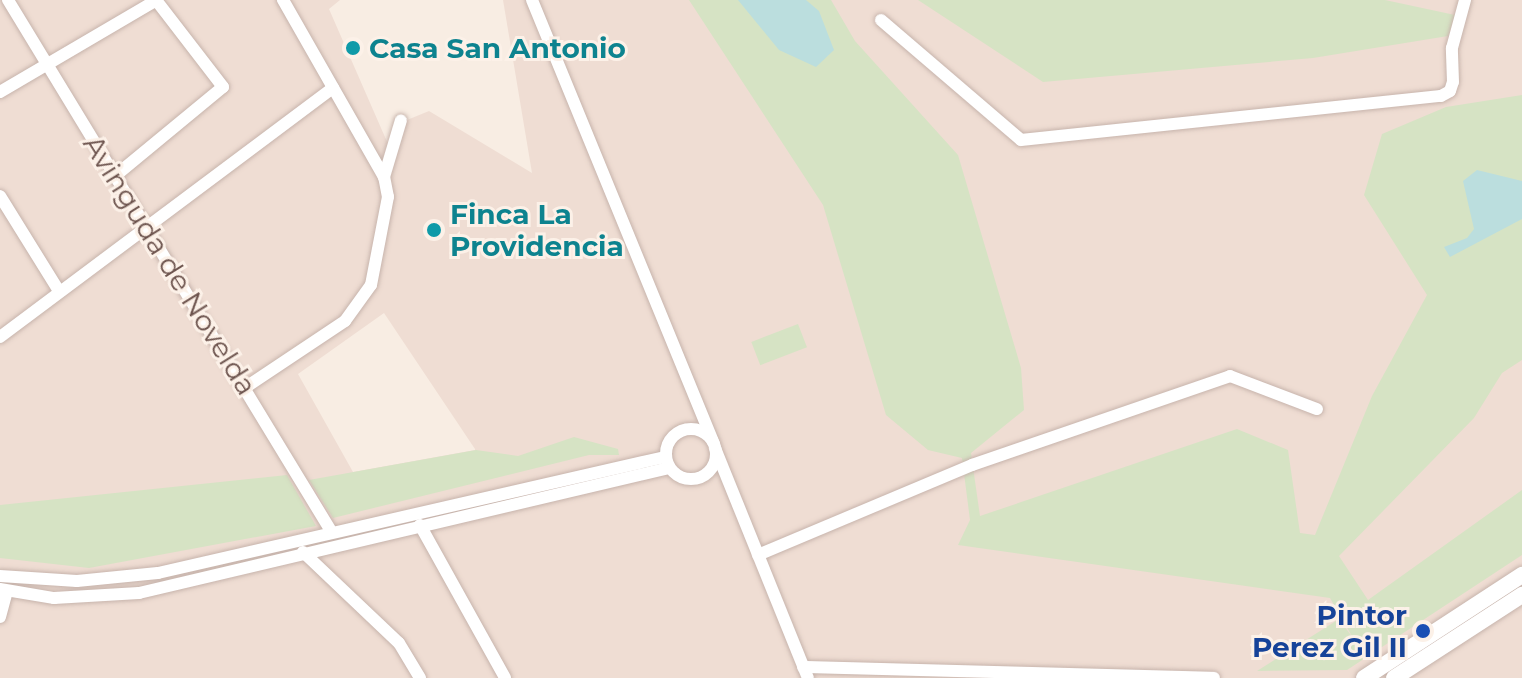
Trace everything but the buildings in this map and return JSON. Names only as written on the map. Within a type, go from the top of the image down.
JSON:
[{"type":"main road","points":[[1364,678],[1522,575]]},
{"type":"main road","points":[[1394,678],[1522,595]]},
{"type":"street","name":"Avinguda de Novelda","points":[[8,0],[331,531]]},
{"type":"street","points":[[0,92],[156,0],[223,87],[115,176]]},
{"type":"street","points":[[246,387],[345,321],[371,285],[388,197],[384,177],[283,0]]},
{"type":"street","points":[[532,0],[806,672],[1214,678]]},
{"type":"street","points":[[881,20],[1021,140],[1441,96],[1450,91],[1453,82],[1452,48],[1465,0]]},
{"type":"street","points":[[0,337],[333,88]]},
{"type":"street","points":[[384,177],[401,120]]},
{"type":"street","points":[[0,196],[59,291]]},
{"type":"street","points":[[758,555],[972,465],[1230,376],[1317,409]]},
{"type":"street","points":[[667,462],[671,437],[685,429],[701,411]]},
{"type":"street","points":[[685,429],[703,431],[714,445]]},
{"type":"street","points":[[707,473],[714,445]]},
{"type":"street","points":[[0,617],[4,590],[54,598],[139,593],[667,462]]},
{"type":"street","points":[[0,576],[77,581],[158,573],[331,531],[667,462],[690,479],[707,473],[727,477]]},
{"type":"street","points":[[420,525],[505,678]]},
{"type":"street","points":[[303,552],[399,643],[421,678]]},
{"type":"shaded area","points":[[0,0],[340,0],[329,9],[395,160],[407,120],[429,111],[532,173],[503,0],[1522,0],[1522,678],[0,678]],"holes":[[[384,313],[475,450],[353,472],[298,374]]]},
{"type":"green space","points":[[689,0],[831,0],[855,41],[958,155],[1021,368],[1024,410],[971,453],[980,516],[1237,429],[1288,450],[1300,533],[1315,535],[1372,396],[1427,295],[1364,195],[1382,134],[1446,107],[1522,95],[1522,360],[1502,373],[1474,418],[1339,556],[1368,600],[1522,490],[1522,555],[1347,670],[1257,671],[1339,619],[1353,638],[1330,598],[958,545],[970,520],[962,458],[928,450],[886,415],[823,205]]},
{"type":"green space","points":[[918,0],[1385,0],[1455,15],[1448,36],[1313,58],[1043,82]]},
{"type":"green space","points":[[798,324],[807,347],[760,365],[751,342]]},
{"type":"green space","points":[[574,437],[618,449],[619,455],[589,455],[333,518],[309,480],[476,450],[518,456]]},
{"type":"green space","points":[[287,475],[316,526],[89,568],[0,558],[0,505]]},
{"type":"water","points":[[738,0],[806,0],[819,11],[834,50],[816,67],[779,50]]},
{"type":"water","points":[[1477,170],[1522,181],[1522,219],[1450,257],[1444,247],[1467,238],[1474,229],[1463,181]]},
{"type":"place","name":"Casa San Antonio","points":[[353,48]]},
{"type":"place","name":"Finca La Providencia","points":[[434,230]]},
{"type":"place","name":"Pintor Perez Gil II","points":[[1423,631]]}]
